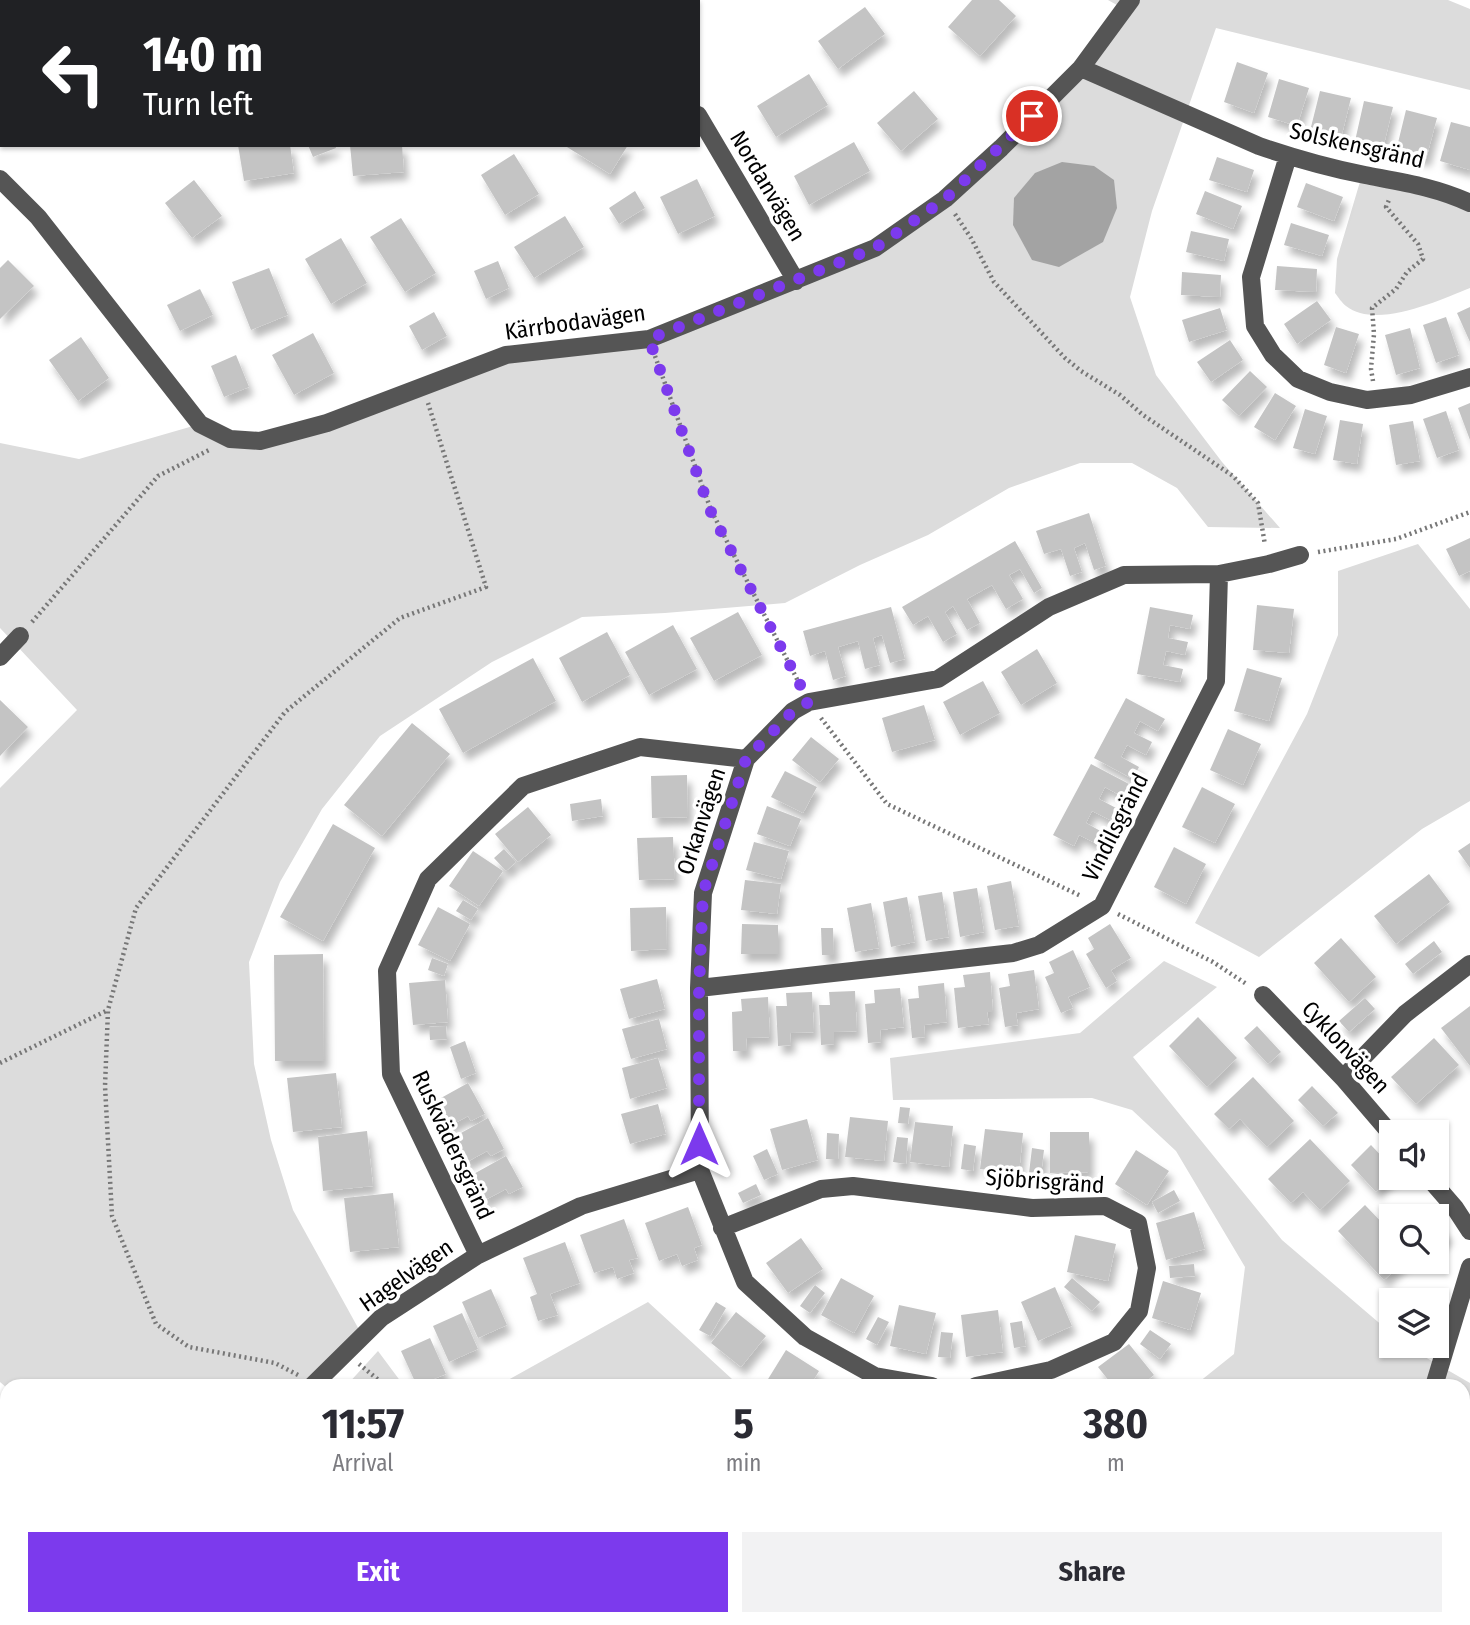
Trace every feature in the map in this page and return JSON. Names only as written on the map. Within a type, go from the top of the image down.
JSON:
[{"type":"street","name":"Kärrbodavägen","points":[[0,179],[38,217],[200,424],[230,439],[260,441],[314,426],[506,355],[649,339],[875,248],[945,199],[1001,148],[1080,68],[1131,0]]},
{"type":"street","name":"Solskensgränd","points":[[1080,68],[1288,156],[1430,187],[1470,203]]},
{"type":"street","name":"Nordanvägen","points":[[700,118],[796,281]]},
{"type":"street","points":[[1288,156],[1251,277],[1255,326],[1273,355],[1298,379],[1330,392],[1367,400],[1410,395],[1470,377]]},
{"type":"street","name":"Orkanvägen","points":[[700,1170],[699,988],[703,893],[746,759],[793,711],[809,702],[938,679],[1049,607],[1124,575],[1219,574],[1300,555]]},
{"type":"street","name":"Vindilsgränd","points":[[699,988],[1013,953],[1039,945],[1102,906],[1216,681],[1219,574]]},
{"type":"street","points":[[0,657],[20,636]]},
{"type":"street","name":"Ruskvädersgränd","points":[[478,1255],[391,1074],[387,971],[428,878],[523,786],[640,747],[746,759]]},
{"type":"street","points":[[1343,1077],[1405,1014],[1470,964]]},
{"type":"street","name":"Cyklonvägen","points":[[1263,995],[1343,1077],[1380,1120]]},
{"type":"street","points":[[700,1170],[745,1282],[805,1337],[875,1377],[888,1379]]},
{"type":"street","name":"Hagelvägen","points":[[320,1379],[382,1318],[478,1255],[581,1206],[700,1170]]},
{"type":"street","name":"Sjöbrisgränd","points":[[722,1228],[821,1189],[853,1186],[1032,1208],[1105,1206],[1138,1223],[1147,1268],[1139,1311],[1114,1342],[1051,1370],[1009,1379]]},
{"type":"street","points":[[1439,1190],[1470,1231]]},
{"type":"street","points":[[1436,1379],[1470,1267]]},
{"type":"path","points":[[1377,399],[1371,369],[1374,334],[1371,308],[1396,289],[1407,272],[1423,259],[1418,244],[1386,207],[1402,182]]},
{"type":"path","points":[[945,199],[971,238],[994,282],[1065,358],[1233,476],[1258,503],[1269,564]]},
{"type":"path","points":[[649,339],[710,510],[809,702],[887,804],[1213,962],[1263,995]]},
{"type":"path","points":[[303,1379],[275,1363],[189,1347],[156,1324],[112,1216],[105,1086],[108,1010],[136,908],[285,712],[400,618],[486,587],[423,386]]},
{"type":"path","points":[[20,636],[158,476],[230,439]]},
{"type":"path","points":[[1300,555],[1396,539],[1470,512]]},
{"type":"path","points":[[0,1063],[108,1010]]},
{"type":"path","points":[[345,1353],[377,1379]]},
{"type":"shaded area","points":[[1108,0],[1448,0],[1470,9],[1470,90],[1216,28],[1152,211],[1130,297],[1156,375],[1222,462],[1280,528],[1208,527],[1177,488],[1132,463],[1080,463],[1009,488],[928,535],[860,565],[785,603],[582,617],[492,662],[380,736],[322,809],[280,882],[249,962],[254,1064],[271,1140],[293,1210],[362,1335],[318,1379],[0,1379],[0,788],[77,710],[0,628],[0,443],[79,459],[200,424],[260,441],[506,355],[649,339],[875,248],[1001,148],[1124,9]]},
{"type":"shaded area","points":[[1062,162],[1094,166],[1114,180],[1117,208],[1103,242],[1059,267],[1032,260],[1013,225],[1014,198],[1035,173]]},
{"type":"shaded area","points":[[1362,175],[1470,203],[1470,288],[1391,314],[1359,313],[1343,303],[1335,293],[1337,259]]},
{"type":"shaded area","points":[[1418,544],[1470,609],[1470,801],[1422,829],[1259,957],[1195,923],[1307,714],[1338,635],[1338,571]]},
{"type":"shaded area","points":[[1164,961],[1217,987],[1133,1057],[1282,1240],[1379,1323],[1379,1358],[1427,1358],[1463,1379],[1203,1379],[1234,1354],[1245,1267],[1176,1151],[1132,1110],[1092,1098],[893,1100],[890,1058],[1080,1033]]},
{"type":"shaded area","points":[[648,1302],[732,1379],[510,1379]]},
{"type":"shaded area","points":[[378,1351],[399,1379],[352,1379]]},
{"type":"building","points":[[972,0],[999,0],[1016,16],[980,56],[948,27]]},
{"type":"building","points":[[865,7],[885,34],[838,69],[818,41]]},
{"type":"building","points":[[1237,62],[1268,73],[1254,113],[1224,102]]},
{"type":"building","points":[[809,74],[828,105],[776,137],[757,106]]},
{"type":"building","points":[[1279,79],[1309,88],[1297,126],[1268,117]]},
{"type":"building","points":[[914,91],[938,119],[901,151],[877,123]]},
{"type":"building","points":[[1320,91],[1351,98],[1341,138],[1310,131]]},
{"type":"building","points":[[1364,101],[1393,107],[1383,148],[1355,141]]},
{"type":"building","points":[[1406,110],[1437,118],[1426,159],[1396,151]]},
{"type":"building","points":[[1451,122],[1470,127],[1470,170],[1440,161]]},
{"type":"building","points":[[854,142],[870,171],[809,205],[794,176]]},
{"type":"building","points":[[238,147],[290,147],[294,173],[244,181]]},
{"type":"building","points":[[309,147],[336,147],[336,148],[313,157]]},
{"type":"building","points":[[350,147],[402,147],[404,172],[353,176]]},
{"type":"building","points":[[567,147],[627,147],[610,174]]},
{"type":"building","points":[[514,154],[539,194],[505,215],[481,175]]},
{"type":"building","points":[[1217,157],[1254,170],[1247,192],[1209,180]]},
{"type":"building","points":[[697,179],[715,216],[678,234],[660,197]]},
{"type":"building","points":[[194,180],[222,216],[192,238],[165,203]]},
{"type":"building","points":[[1306,183],[1343,197],[1334,221],[1297,207]]},
{"type":"building","points":[[635,191],[645,208],[619,224],[609,208]]},
{"type":"building","points":[[1205,191],[1242,206],[1233,229],[1196,214]]},
{"type":"building","points":[[565,216],[584,247],[534,278],[514,247]]},
{"type":"building","points":[[401,218],[436,273],[405,292],[370,237]]},
{"type":"building","points":[[1291,223],[1329,235],[1322,256],[1284,245]]},
{"type":"building","points":[[1191,231],[1229,239],[1224,261],[1186,252]]},
{"type":"building","points":[[341,238],[367,283],[331,304],[305,259]]},
{"type":"building","points":[[8,260],[34,286],[0,319],[0,268]]},
{"type":"building","points":[[498,261],[509,288],[486,299],[474,271]]},
{"type":"building","points":[[1277,266],[1317,269],[1316,292],[1275,290]]},
{"type":"building","points":[[269,268],[288,315],[251,330],[232,282]]},
{"type":"building","points":[[1182,272],[1221,275],[1220,297],[1181,295]]},
{"type":"building","points":[[200,289],[213,315],[180,331],[167,305]]},
{"type":"building","points":[[1317,301],[1331,320],[1297,344],[1284,324]]},
{"type":"building","points":[[1470,307],[1470,342],[1457,313]]},
{"type":"building","points":[[1220,308],[1227,330],[1189,342],[1182,320]]},
{"type":"building","points":[[434,312],[447,336],[422,350],[409,326]]},
{"type":"building","points":[[1446,317],[1459,355],[1436,363],[1423,325]]},
{"type":"building","points":[[1336,327],[1359,334],[1346,373],[1324,365]]},
{"type":"building","points":[[1410,328],[1420,368],[1396,375],[1385,335]]},
{"type":"building","points":[[313,333],[334,373],[294,395],[272,355]]},
{"type":"building","points":[[81,337],[109,378],[78,401],[49,360]]},
{"type":"building","points":[[1230,340],[1243,360],[1211,382],[1197,362]]},
{"type":"building","points":[[236,355],[249,387],[224,397],[211,366]]},
{"type":"building","points":[[1250,371],[1267,387],[1239,416],[1222,400]]},
{"type":"building","points":[[1275,393],[1296,406],[1275,440],[1254,427]]},
{"type":"building","points":[[1470,403],[1470,440],[1458,408]]},
{"type":"building","points":[[1305,409],[1327,416],[1315,454],[1293,448]]},
{"type":"building","points":[[1446,411],[1459,450],[1437,458],[1423,419]]},
{"type":"building","points":[[1340,420],[1363,424],[1357,464],[1333,460]]},
{"type":"building","points":[[1413,421],[1420,461],[1396,465],[1389,425]]},
{"type":"building","points":[[1089,513],[1106,566],[1094,570],[1085,543],[1074,548],[1082,572],[1070,576],[1061,549],[1044,554],[1036,531]]},
{"type":"building","points":[[1470,538],[1470,571],[1459,576],[1446,549]]},
{"type":"building","points":[[1015,541],[1042,588],[1034,593],[1020,569],[1009,575],[1023,599],[1006,609],[992,585],[967,599],[980,623],[967,630],[953,606],[945,612],[957,634],[943,642],[928,616],[913,625],[902,607]]},
{"type":"building","points":[[1257,605],[1294,609],[1289,653],[1253,650]]},
{"type":"building","points":[[891,607],[905,659],[890,663],[882,635],[873,638],[880,665],[865,669],[858,641],[838,647],[846,676],[833,680],[825,651],[810,656],[803,631]]},
{"type":"building","points":[[1150,607],[1193,615],[1190,629],[1170,625],[1168,638],[1188,642],[1185,655],[1166,651],[1163,665],[1183,669],[1180,682],[1137,674]]},
{"type":"building","points":[[738,612],[762,655],[714,681],[690,638]]},
{"type":"building","points":[[673,625],[697,669],[649,695],[625,652]]},
{"type":"building","points":[[607,632],[630,675],[582,702],[559,658]]},
{"type":"building","points":[[1037,649],[1057,683],[1021,705],[1001,672]]},
{"type":"building","points":[[533,658],[556,701],[463,753],[439,709]]},
{"type":"building","points":[[1247,668],[1282,678],[1269,721],[1234,711]]},
{"type":"building","points":[[983,681],[1000,713],[960,735],[943,702]]},
{"type":"building","points":[[1126,698],[1165,719],[1158,731],[1140,721],[1134,733],[1152,742],[1146,755],[1127,745],[1121,757],[1139,767],[1133,779],[1094,758]]},
{"type":"building","points":[[0,700],[28,727],[0,756]]},
{"type":"building","points":[[924,705],[935,740],[892,752],[882,718]]},
{"type":"building","points":[[412,723],[450,754],[382,836],[344,805]]},
{"type":"building","points":[[1228,729],[1261,744],[1243,785],[1210,770]]},
{"type":"building","points":[[811,737],[839,759],[820,782],[792,760]]},
{"type":"building","points":[[1091,764],[1129,784],[1123,797],[1105,787],[1099,799],[1116,808],[1110,820],[1092,811],[1086,823],[1104,833],[1097,844],[1079,835],[1074,846],[1053,835]]},
{"type":"building","points":[[785,771],[817,787],[803,813],[771,797]]},
{"type":"building","points":[[687,775],[688,817],[652,818],[651,776]]},
{"type":"building","points":[[1202,787],[1235,804],[1215,843],[1182,827]]},
{"type":"building","points":[[601,799],[603,816],[572,821],[570,804]]},
{"type":"building","points":[[767,806],[801,819],[790,846],[757,834]]},
{"type":"building","points":[[528,807],[551,835],[518,862],[495,834]]},
{"type":"building","points":[[333,824],[375,848],[323,941],[280,917]]},
{"type":"building","points":[[673,837],[675,879],[639,880],[637,838]]},
{"type":"building","points":[[754,842],[789,851],[781,879],[746,870]]},
{"type":"building","points":[[1470,843],[1470,868],[1458,851]]},
{"type":"building","points":[[1174,847],[1206,864],[1186,904],[1154,887]]},
{"type":"building","points":[[504,849],[516,862],[506,871],[494,858]]},
{"type":"building","points":[[473,851],[503,871],[479,906],[449,886]]},
{"type":"building","points":[[1429,874],[1450,902],[1396,944],[1374,916]]},
{"type":"building","points":[[745,880],[781,884],[777,914],[741,910]]},
{"type":"building","points":[[1011,881],[1019,926],[995,930],[987,886]]},
{"type":"building","points":[[977,888],[984,932],[960,937],[953,892]]},
{"type":"building","points":[[942,892],[949,937],[926,941],[918,896]]},
{"type":"building","points":[[907,897],[915,942],[891,947],[883,902]]},
{"type":"building","points":[[463,900],[478,909],[471,920],[456,911]]},
{"type":"building","points":[[871,903],[879,948],[855,952],[847,908]]},
{"type":"building","points":[[438,907],[470,924],[450,961],[418,945]]},
{"type":"building","points":[[666,907],[667,949],[631,951],[630,908]]},
{"type":"building","points":[[742,924],[778,925],[778,954],[741,954]]},
{"type":"building","points":[[1110,924],[1131,958],[1111,970],[1117,981],[1106,988],[1086,954],[1094,949],[1088,938]]},
{"type":"building","points":[[821,928],[833,928],[834,955],[822,955]]},
{"type":"building","points":[[1341,938],[1376,977],[1349,1002],[1314,963]]},
{"type":"building","points":[[1434,941],[1442,952],[1413,974],[1405,964]]},
{"type":"building","points":[[1073,950],[1090,987],[1068,997],[1073,1008],[1061,1013],[1045,977],[1054,973],[1049,962]]},
{"type":"building","points":[[323,954],[324,1061],[275,1061],[274,955]]},
{"type":"building","points":[[432,958],[448,964],[444,976],[428,970]]},
{"type":"building","points":[[1034,970],[1039,1009],[1016,1013],[1018,1025],[1005,1027],[999,988],[1010,986],[1008,974]]},
{"type":"building","points":[[990,972],[993,1012],[987,1012],[989,1024],[958,1028],[954,988],[965,987],[963,975]]},
{"type":"building","points":[[657,979],[665,1009],[629,1019],[620,989]]},
{"type":"building","points":[[445,980],[448,1022],[413,1025],[409,983]]},
{"type":"building","points":[[944,983],[947,1022],[924,1025],[925,1037],[912,1038],[908,999],[919,998],[918,986]]},
{"type":"building","points":[[900,988],[904,1027],[880,1030],[881,1042],[868,1043],[865,1004],[875,1003],[874,990]]},
{"type":"building","points":[[855,991],[857,1031],[834,1032],[834,1044],[821,1045],[819,1005],[830,1005],[829,992]]},
{"type":"building","points":[[812,992],[814,1032],[790,1033],[791,1045],[778,1046],[776,1006],[787,1006],[786,993]]},
{"type":"building","points":[[768,997],[770,1037],[746,1038],[747,1051],[733,1051],[732,1012],[742,1011],[741,999]]},
{"type":"building","points":[[1365,998],[1375,1009],[1349,1032],[1339,1021]]},
{"type":"building","points":[[1470,1006],[1470,1066],[1441,1028]]},
{"type":"building","points":[[1198,1017],[1237,1058],[1207,1087],[1169,1046]]},
{"type":"building","points":[[659,1019],[667,1049],[631,1059],[622,1029]]},
{"type":"building","points":[[446,1026],[447,1039],[430,1040],[429,1027]]},
{"type":"building","points":[[1257,1026],[1281,1052],[1268,1064],[1244,1038]]},
{"type":"building","points":[[1434,1038],[1459,1065],[1416,1104],[1391,1077]]},
{"type":"building","points":[[465,1041],[476,1073],[461,1079],[450,1047]]},
{"type":"building","points":[[658,1058],[667,1088],[630,1099],[622,1068]]},
{"type":"building","points":[[336,1073],[342,1127],[293,1132],[287,1078]]},
{"type":"building","points":[[1253,1077],[1294,1121],[1267,1147],[1240,1119],[1229,1129],[1214,1114]]},
{"type":"building","points":[[468,1083],[485,1114],[471,1121],[468,1116],[446,1128],[432,1103]]},
{"type":"building","points":[[1312,1086],[1338,1113],[1323,1126],[1298,1100]]},
{"type":"building","points":[[658,1104],[666,1134],[630,1144],[621,1114]]},
{"type":"building","points":[[900,1107],[910,1108],[908,1124],[898,1123]]},
{"type":"building","points":[[850,1117],[888,1121],[884,1161],[845,1157]]},
{"type":"building","points":[[488,1118],[504,1149],[491,1156],[487,1151],[465,1163],[452,1138]]},
{"type":"building","points":[[807,1119],[818,1160],[782,1170],[770,1129]]},
{"type":"building","points":[[915,1122],[953,1126],[949,1167],[910,1162]]},
{"type":"building","points":[[985,1129],[1023,1133],[1019,1173],[980,1169]]},
{"type":"building","points":[[367,1131],[373,1186],[323,1191],[318,1137]]},
{"type":"building","points":[[1050,1132],[1089,1132],[1089,1172],[1050,1173]]},
{"type":"building","points":[[827,1133],[839,1134],[838,1159],[826,1159]]},
{"type":"building","points":[[897,1137],[908,1138],[906,1164],[893,1162]]},
{"type":"building","points":[[1310,1139],[1350,1181],[1320,1210],[1303,1192],[1291,1203],[1268,1179]]},
{"type":"building","points":[[964,1144],[976,1146],[973,1171],[961,1169]]},
{"type":"building","points":[[1371,1145],[1379,1153],[1379,1189],[1376,1192],[1351,1165]]},
{"type":"building","points":[[1032,1148],[1044,1150],[1041,1175],[1029,1173]]},
{"type":"building","points":[[767,1149],[778,1174],[764,1180],[753,1156]]},
{"type":"building","points":[[1136,1150],[1169,1171],[1147,1205],[1115,1184]]},
{"type":"building","points":[[506,1156],[523,1187],[509,1194],[506,1189],[483,1201],[470,1176]]},
{"type":"building","points":[[756,1184],[761,1195],[743,1203],[738,1193]]},
{"type":"building","points":[[1174,1190],[1180,1201],[1158,1213],[1152,1202]]},
{"type":"building","points":[[393,1193],[399,1247],[350,1252],[344,1198]]},
{"type":"building","points":[[1365,1205],[1379,1220],[1379,1274],[1391,1274],[1384,1280],[1338,1231]]},
{"type":"building","points":[[688,1207],[702,1245],[694,1248],[698,1260],[682,1266],[677,1254],[659,1261],[645,1223]]},
{"type":"building","points":[[1194,1212],[1205,1249],[1166,1260],[1156,1223]]},
{"type":"building","points":[[624,1219],[638,1258],[629,1260],[634,1273],[617,1279],[613,1267],[594,1273],[580,1235]]},
{"type":"building","points":[[1075,1235],[1116,1244],[1108,1281],[1067,1272]]},
{"type":"building","points":[[801,1238],[823,1269],[788,1293],[766,1263]]},
{"type":"building","points":[[565,1242],[580,1283],[550,1294],[558,1315],[538,1321],[530,1297],[537,1294],[523,1258]]},
{"type":"building","points":[[1194,1264],[1195,1276],[1170,1278],[1169,1266]]},
{"type":"building","points":[[841,1278],[874,1296],[854,1333],[821,1315]]},
{"type":"building","points":[[1072,1278],[1100,1302],[1092,1311],[1064,1287]]},
{"type":"building","points":[[1163,1281],[1201,1293],[1190,1330],[1152,1318]]},
{"type":"building","points":[[815,1285],[825,1293],[810,1313],[800,1306]]},
{"type":"building","points":[[1055,1287],[1072,1326],[1038,1341],[1021,1302]]},
{"type":"building","points":[[491,1289],[507,1325],[478,1338],[462,1302]]},
{"type":"building","points":[[716,1302],[726,1308],[710,1336],[699,1330]]},
{"type":"building","points":[[899,1305],[936,1313],[926,1354],[890,1346]]},
{"type":"building","points":[[998,1310],[1003,1352],[966,1357],[961,1315]]},
{"type":"building","points":[[736,1312],[766,1336],[741,1367],[711,1343]]},
{"type":"building","points":[[462,1313],[478,1349],[449,1362],[433,1326]]},
{"type":"building","points":[[878,1317],[889,1322],[877,1345],[866,1339]]},
{"type":"building","points":[[1022,1321],[1026,1346],[1014,1348],[1010,1323]]},
{"type":"building","points":[[1150,1330],[1171,1344],[1160,1359],[1140,1344]]},
{"type":"building","points":[[941,1332],[953,1333],[950,1358],[938,1357]]},
{"type":"building","points":[[430,1338],[446,1374],[434,1379],[414,1379],[401,1351]]},
{"type":"building","points":[[1129,1344],[1154,1375],[1149,1379],[1107,1379],[1098,1367]]},
{"type":"building","points":[[786,1350],[819,1371],[814,1379],[768,1379]]},
{"type":"route","points":[[699,1144],[699,988],[703,893],[746,759],[793,711],[809,702],[710,510],[649,339],[875,248],[945,199],[1032,116]]}]
